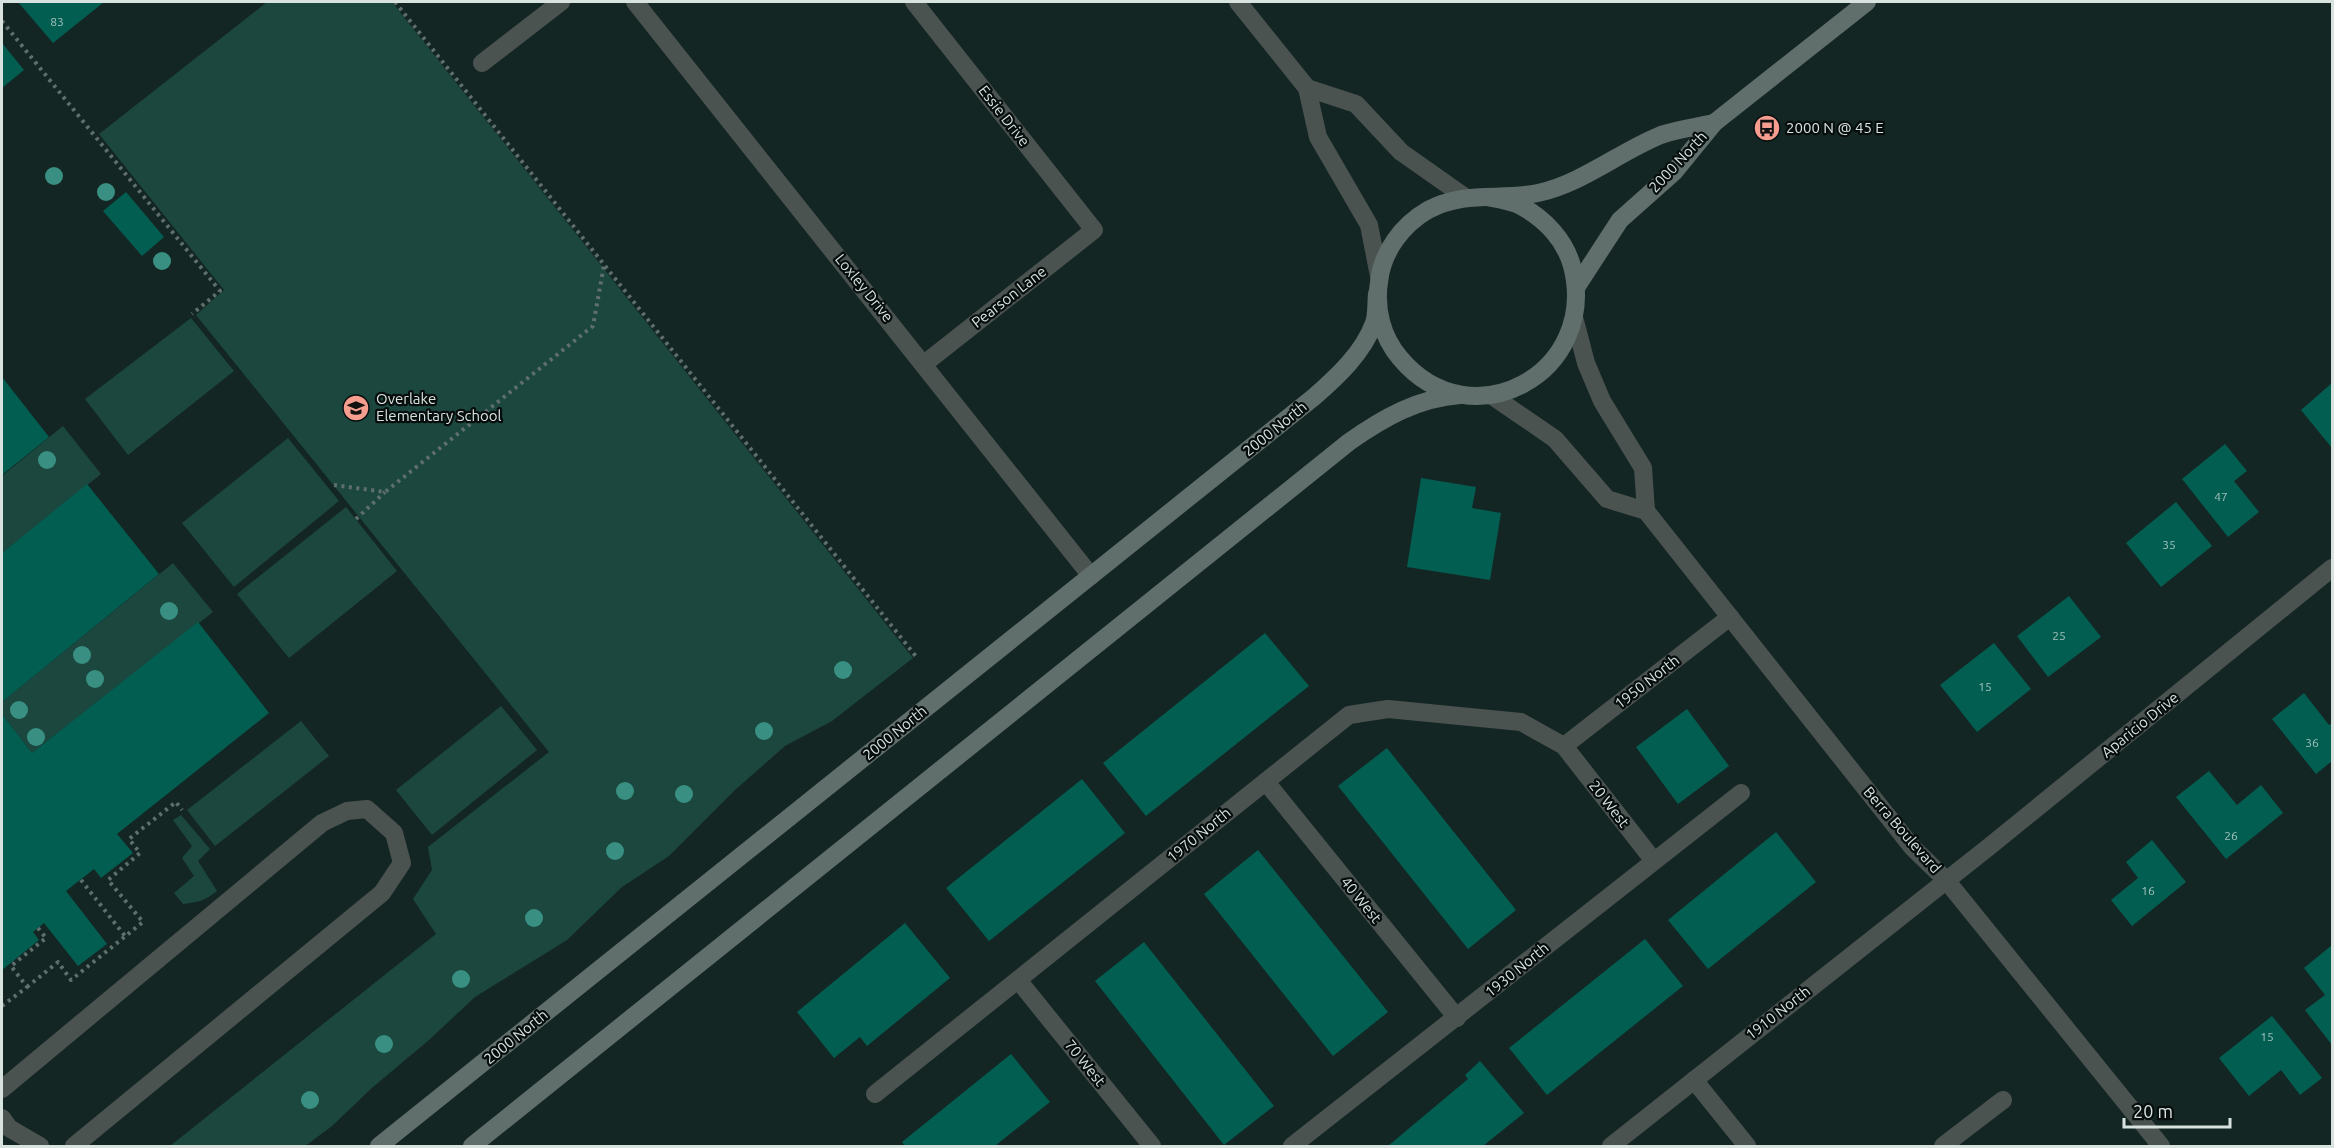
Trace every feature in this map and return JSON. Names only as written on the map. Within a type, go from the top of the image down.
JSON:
[{"type":"street","points":[[482,63],[561,2]]},
{"type":"street","name":"Loxley Drive","points":[[635,2],[1091,576]]},
{"type":"street","name":"Essie Drive","points":[[914,2],[1094,230]]},
{"type":"street","points":[[1238,2],[1307,88],[1318,137],[1369,225],[1380,276]]},
{"type":"street","name":"2000 North","points":[[1577,286],[1620,220],[1674,172],[1714,123],[1867,2]]},
{"type":"street","points":[[1307,88],[1356,104],[1401,152],[1465,197]]},
{"type":"street","name":"2000 North","points":[[1486,197],[1538,193],[1586,175],[1662,135],[1714,123]]},
{"type":"street","points":[[1460,395],[1433,386],[1410,370],[1392,348],[1381,322],[1377,294],[1388,253],[1401,232],[1426,211],[1441,203],[1465,197],[1486,197],[1520,205],[1548,225],[1568,253],[1577,286],[1575,321],[1586,363],[1602,401],[1643,468],[1646,512],[1606,499],[1555,440],[1491,395]]},
{"type":"street","name":"Pearson Lane","points":[[924,364],[1094,230]]},
{"type":"street","name":"2000 North","points":[[379,1146],[1314,397],[1338,376],[1358,351],[1374,322],[1377,294]]},
{"type":"street","points":[[472,1146],[1349,442],[1396,412],[1443,396],[1491,395],[1519,387],[1544,371],[1563,348],[1575,321]]},
{"type":"street","name":"Berra Boulevard","points":[[1646,512],[1912,847],[1946,880],[2161,1146]]},
{"type":"street","name":"Aparicio Drive","points":[[1946,880],[2332,568]]},
{"type":"street","name":"1950 North","points":[[1564,746],[1730,618]]},
{"type":"street","name":"1970 North","points":[[875,1094],[1349,715],[1388,709],[1521,722],[1564,746]]},
{"type":"street","name":"20 West","points":[[1564,746],[1654,861]]},
{"type":"street","name":"40 West","points":[[1266,782],[1457,1018]]},
{"type":"street","name":"1930 North","points":[[1292,1146],[1741,793]]},
{"type":"street","points":[[2,1089],[322,823],[347,812],[367,808],[394,833],[402,862],[382,893],[74,1146]]},
{"type":"street","name":"1910 North","points":[[1611,1146],[1946,880]]},
{"type":"street","name":"70 West","points":[[1018,980],[1152,1146]]},
{"type":"street","points":[[1694,1080],[1747,1146]]},
{"type":"street","points":[[1943,1146],[2003,1100]]},
{"type":"street","points":[[2,1118],[9,1128],[40,1146]]},
{"type":"path","points":[[395,2],[918,659]]},
{"type":"path","points":[[2,21],[220,291],[192,314]]},
{"type":"path","points":[[356,519],[385,492],[593,326],[604,265]]},
{"type":"path","points":[[334,485],[385,492]]},
{"type":"path","points":[[2,1006],[57,963],[71,980],[91,964],[98,955],[142,922],[108,879],[140,854],[127,841],[176,802],[182,810]]},
{"type":"path","points":[[81,880],[125,936]]},
{"type":"path","points":[[27,987],[10,965],[46,938],[38,928]]},
{"type":"path","points":[[87,960],[91,964]]},
{"type":"green space","points":[[267,2],[392,2],[913,658],[832,721],[785,746],[735,790],[669,856],[622,887],[567,940],[475,997],[332,1126],[308,1144],[304,1146],[170,1146],[436,934],[413,899],[432,870],[428,847],[549,752],[196,315],[224,290],[99,134]]},
{"type":"green space","points":[[191,318],[234,371],[128,455],[85,399]]},
{"type":"green space","points":[[63,426],[101,474],[2,553],[2,476]]},
{"type":"green space","points":[[288,438],[339,501],[234,587],[182,523]]},
{"type":"green space","points":[[346,507],[397,571],[289,658],[237,594]]},
{"type":"green space","points":[[173,563],[213,612],[32,753],[2,714],[2,702]]},
{"type":"green space","points":[[501,706],[537,750],[432,835],[396,790]]},
{"type":"green space","points":[[301,721],[329,756],[215,846],[187,810]]},
{"type":"green space","points":[[181,815],[210,849],[198,861],[217,891],[209,897],[183,904],[174,893],[194,876],[182,858],[192,846],[173,820]]},
{"type":"building","points":[[18,2],[104,2],[53,43]]},
{"type":"building","points":[[2,43],[24,70],[2,88]]},
{"type":"building","points":[[126,192],[164,237],[142,256],[103,211]]},
{"type":"building","points":[[2,377],[49,437],[2,475]]},
{"type":"building","points":[[2332,383],[2332,448],[2301,410]]},
{"type":"building","points":[[2225,444],[2247,471],[2234,481],[2259,512],[2228,537],[2182,479]]},
{"type":"building","points":[[1421,478],[1476,487],[1472,508],[1501,513],[1490,580],[1407,567]]},
{"type":"building","points":[[87,484],[159,574],[2,702],[2,553]]},
{"type":"building","points":[[2176,502],[2212,546],[2161,587],[2126,543]]},
{"type":"building","points":[[2069,596],[2101,637],[2048,677],[2017,636]]},
{"type":"building","points":[[198,622],[269,713],[117,834],[133,853],[101,878],[94,869],[66,891],[107,944],[78,966],[44,923],[33,932],[39,940],[2,970],[2,714],[32,753]]},
{"type":"building","points":[[1265,633],[1309,686],[1146,816],[1103,763]]},
{"type":"building","points":[[1994,643],[2031,689],[1977,732],[1940,685]]},
{"type":"building","points":[[2304,693],[2329,725],[2332,723],[2332,761],[2316,774],[2272,719]]},
{"type":"building","points":[[1687,709],[1729,766],[1678,804],[1636,747]]},
{"type":"building","points":[[1387,748],[1516,910],[1468,949],[1338,786]]},
{"type":"building","points":[[2209,771],[2237,805],[2261,785],[2283,813],[2226,859],[2176,797]]},
{"type":"building","points":[[1082,779],[1125,833],[989,941],[946,888]]},
{"type":"building","points":[[1776,832],[1816,882],[1708,969],[1668,920]]},
{"type":"building","points":[[2152,840],[2186,882],[2132,926],[2111,900],[2138,878],[2126,862]]},
{"type":"building","points":[[1258,850],[1388,1012],[1333,1056],[1204,894]]},
{"type":"building","points":[[905,923],[950,978],[867,1046],[860,1037],[834,1058],[797,1012]]},
{"type":"building","points":[[1645,939],[1683,986],[1547,1095],[1509,1048]]},
{"type":"building","points":[[1144,942],[1274,1106],[1224,1145],[1095,981]]},
{"type":"building","points":[[2332,945],[2332,1045],[2305,1010],[2325,995],[2304,968]]},
{"type":"building","points":[[2272,1016],[2322,1078],[2300,1095],[2281,1070],[2249,1096],[2219,1058]]},
{"type":"building","points":[[1011,1054],[1050,1102],[995,1146],[905,1146],[902,1142]]},
{"type":"building","points":[[1480,1061],[1524,1113],[1483,1146],[1388,1146],[1468,1079],[1465,1075]]},
{"type":"place","name":"2000 N @ 45 E","points":[[1767,128]]},
{"type":"place","name":"Overlake Elementary School","points":[[356,408]]}]
